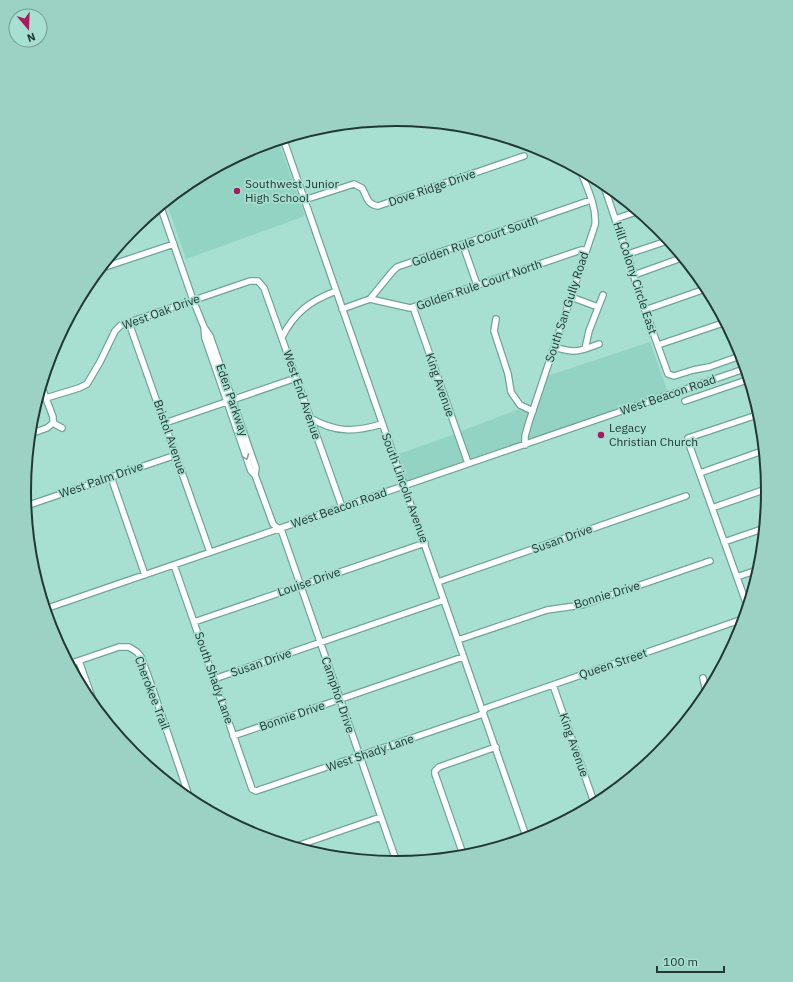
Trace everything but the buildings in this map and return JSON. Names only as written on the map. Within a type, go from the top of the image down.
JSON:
[{"type":"street","name":"South Lincoln Avenue","points":[[285,143],[525,833]]},
{"type":"street","name":"Dove Ridge Drive","points":[[304,200],[354,184],[362,188],[368,202],[374,206],[378,206],[524,156]]},
{"type":"street","name":"South San Gully Road","points":[[525,444],[525,436],[533,411],[594,229],[596,219],[594,209],[583,176]]},
{"type":"street","name":"Hill Colony Circle East","points":[[606,192],[628,254],[635,282],[666,371],[670,376],[674,376],[737,358]]},
{"type":"street","name":"Golden Rule Court South","points":[[370,299],[397,267],[591,200]]},
{"type":"street","name":"Eden Parkway","points":[[162,211],[204,327],[205,338],[229,401],[251,471],[255,475],[273,524],[278,529]]},
{"type":"street","points":[[616,219],[633,213]]},
{"type":"street","points":[[628,254],[664,242]]},
{"type":"street","points":[[108,267],[174,244]]},
{"type":"street","points":[[463,245],[477,285]]},
{"type":"street","name":"Golden Rule Court North","points":[[370,299],[410,308],[581,250],[586,250]]},
{"type":"street","points":[[634,275],[678,259]]},
{"type":"street","name":"West Oak Drive","points":[[46,398],[79,388],[87,384],[100,362],[115,331],[121,325],[250,281],[255,280],[260,283]]},
{"type":"street","name":"West End Avenue","points":[[260,283],[264,288],[282,337],[342,507]]},
{"type":"street","points":[[645,310],[701,290]]},
{"type":"street","points":[[282,337],[292,320],[303,308],[315,299],[336,291]]},
{"type":"street","points":[[585,349],[589,331],[603,295]]},
{"type":"street","points":[[571,297],[598,307]]},
{"type":"street","points":[[342,308],[370,299]]},
{"type":"street","name":"King Avenue","points":[[413,307],[468,463]]},
{"type":"street","points":[[496,319],[494,331],[508,374],[511,392],[520,405],[533,411]]},
{"type":"street","name":"Bristol Avenue","points":[[129,323],[210,552]]},
{"type":"street","points":[[658,345],[721,324]]},
{"type":"street","points":[[554,347],[569,351],[580,351],[599,344]]},
{"type":"street","name":"West Beacon Road","points":[[50,607],[741,370]]},
{"type":"street","points":[[165,423],[296,378]]},
{"type":"street","points":[[686,400],[745,381]]},
{"type":"street","points":[[36,432],[51,426],[53,423],[53,417],[44,393]]},
{"type":"street","points":[[745,601],[688,438],[754,416]]},
{"type":"street","points":[[310,418],[331,428],[344,430],[358,430],[382,424]]},
{"type":"street","points":[[53,423],[62,428]]},
{"type":"street","points":[[700,473],[760,452]]},
{"type":"street","name":"West Palm Drive","points":[[32,504],[176,455]]},
{"type":"street","points":[[111,477],[145,575]]},
{"type":"street","points":[[712,508],[762,490]]},
{"type":"street","name":"Susan Drive","points":[[438,582],[686,496]]},
{"type":"street","name":"Camphor Drive","points":[[278,529],[282,532],[395,856]]},
{"type":"street","points":[[724,542],[760,530]]},
{"type":"street","name":"Louise Drive","points":[[194,622],[425,543]]},
{"type":"street","name":"Bonnie Drive","points":[[458,640],[546,610],[582,605],[710,561]]},
{"type":"street","name":"South Shady Lane","points":[[174,565],[252,788],[255,791]]},
{"type":"street","points":[[737,577],[753,571]]},
{"type":"street","name":"Susan Drive","points":[[214,679],[444,600]]},
{"type":"street","name":"Queen Street","points":[[483,711],[486,708],[738,621]]},
{"type":"street","name":"Cherokee Trail","points":[[74,663],[119,647],[129,647],[137,652],[141,657],[187,791]]},
{"type":"street","name":"Bonnie Drive","points":[[234,736],[464,657]]},
{"type":"street","points":[[79,661],[88,686]]},
{"type":"street","points":[[703,678],[705,686]]},
{"type":"street","name":"King Avenue","points":[[553,685],[593,799]]},
{"type":"street","name":"West Shady Lane","points":[[255,791],[269,788],[480,715],[483,711]]},
{"type":"street","points":[[462,850],[435,774],[435,770],[439,767],[496,747]]},
{"type":"street","points":[[302,844],[381,817]]},
{"type":"shaded area","name":"Southwest Junior High School","points":[[280,145],[305,216],[186,259],[168,206],[193,187],[214,174],[257,153]]},
{"type":"shaded area","points":[[650,342],[668,393],[527,441],[527,436],[547,376]]},
{"type":"shaded area","points":[[522,408],[530,412],[523,442],[469,460],[459,432]]},
{"type":"shaded area","points":[[455,434],[464,462],[405,483],[396,455]]},
{"type":"place","name":"Southwest Junior High School","points":[[237,191]]},
{"type":"place","name":"Legacy Christian Church","points":[[601,435]]}]
